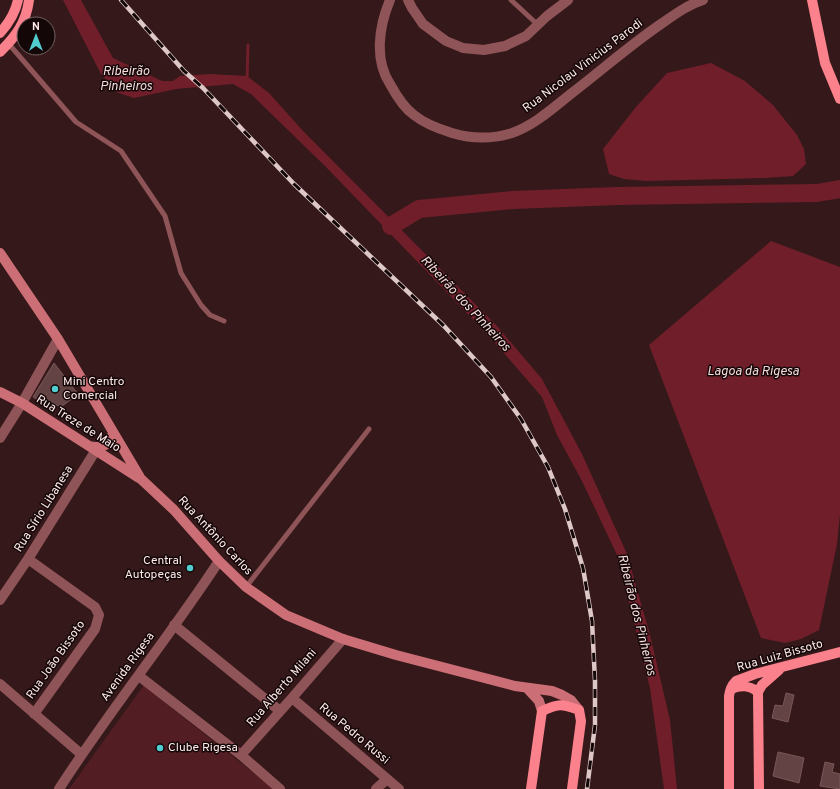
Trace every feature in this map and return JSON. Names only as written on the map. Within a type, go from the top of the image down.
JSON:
[{"type":"main road","points":[[0,33],[8,24],[16,10],[18,0]]},
{"type":"main road","points":[[0,52],[23,24],[27,13],[29,0]]},
{"type":"main road","points":[[812,0],[825,63],[840,99]]},
{"type":"main road","points":[[814,11],[817,0]]},
{"type":"main road","name":"Rua Antônio Carlos","points":[[0,252],[58,339],[141,479],[174,510],[219,561],[246,587],[286,615],[343,638],[449,669],[527,688],[552,691],[571,700],[580,710]]},
{"type":"main road","name":"Rua Treze de Maio","points":[[0,392],[22,404],[141,479]]},
{"type":"main road","points":[[92,448],[104,445],[111,440],[113,432]]},
{"type":"main road","name":"Rua Luiz Bissoto","points":[[731,689],[736,681],[747,677],[840,652]]},
{"type":"main road","points":[[759,789],[758,692],[768,678],[782,667]]},
{"type":"main road","points":[[729,789],[729,696],[731,689],[750,686],[758,692]]},
{"type":"main road","points":[[527,688],[539,701],[542,711],[531,789]]},
{"type":"main road","points":[[542,711],[554,706],[564,705],[580,710],[581,721],[572,789]]},
{"type":"street","name":"Rua Nicolau Vinicius Parodi","points":[[390,0],[381,26],[380,54],[385,77],[396,95],[414,115],[440,129],[461,136],[485,138],[512,133],[539,119],[648,33],[681,10],[695,2],[703,0]]},
{"type":"street","points":[[408,0],[423,24],[446,41],[463,48],[484,50],[505,46],[526,36],[568,0]]},
{"type":"street","points":[[0,438],[22,404],[58,339]]},
{"type":"street","name":"Rua Sírio Libanesa","points":[[0,600],[28,559],[92,448]]},
{"type":"street","name":"Rua João Bissoto","points":[[28,559],[95,608],[99,615],[96,630],[34,714]]},
{"type":"street","name":"Avenida Rigesa","points":[[59,789],[81,754],[139,676],[219,561]]},
{"type":"street","points":[[174,625],[280,711]]},
{"type":"street","name":"Rua Alberto Milani","points":[[241,754],[292,698],[343,638]]},
{"type":"street","points":[[139,676],[241,754],[280,789]]},
{"type":"street","points":[[0,684],[81,754]]},
{"type":"street","name":"Rua Pedro Russi","points":[[292,698],[399,789]]},
{"type":"street","points":[[376,789],[387,779]]},
{"type":"lane","points":[[511,0],[538,25]]},
{"type":"lane","points":[[8,43],[76,122],[121,151],[165,216],[181,273],[201,305],[210,315],[224,321]]},
{"type":"lane","points":[[246,587],[369,429]]},
{"type":"shaded area","name":"Clube Rigesa","points":[[144,685],[169,706],[274,789],[69,789]]},
{"type":"water","name":"Ribeirão Pinheiros","points":[[63,0],[81,0],[113,58],[162,81],[173,81],[180,76],[210,74],[247,76],[269,93],[304,132],[496,325],[542,379],[582,454],[627,554],[650,635],[670,720],[677,789],[664,789],[650,688],[618,557],[582,481],[557,435],[542,397],[490,337],[326,167],[251,94],[233,84],[176,89],[134,98],[116,92],[101,74]]},
{"type":"water","points":[[711,63],[745,81],[773,105],[797,135],[804,149],[806,164],[793,176],[765,178],[646,181],[624,179],[609,174],[603,149],[636,107],[667,73]]},
{"type":"water","name":"Lagoa da Rigesa","points":[[771,241],[840,267],[840,514],[837,544],[819,630],[801,639],[785,643],[761,638],[649,345]]},
{"type":"building","name":"Mini Centro Comercial","points":[[54,363],[78,394],[61,407],[42,399],[41,402],[33,397]]},
{"type":"building","points":[[786,693],[794,695],[788,722],[772,718],[775,705],[783,706]]},
{"type":"building","points":[[778,752],[804,758],[799,783],[773,776]]},
{"type":"building","points":[[825,762],[834,764],[832,772],[840,774],[840,789],[820,786]]},
{"type":"waterway","points":[[247,80],[248,45]]},
{"type":"waterway","points":[[391,226],[419,209],[513,200],[617,196],[817,193],[840,189]]},
{"type":"railway","points":[[121,0],[184,71],[203,88],[294,184],[444,326],[491,377],[521,419],[548,467],[565,509],[583,568],[592,621],[595,681],[595,725],[587,789]]},
{"type":"place","name":"Mini Centro Comercial","points":[[55,389]]},
{"type":"place","name":"Central Autopeças","points":[[190,568]]},
{"type":"place","name":"Clube Rigesa","points":[[160,748]]},
{"type":"water label","name":"Ribeirão dos Pinheiros","points":[[465,304]]},
{"type":"water label","name":"Ribeirão dos Pinheiros","points":[[636,615]]}]
